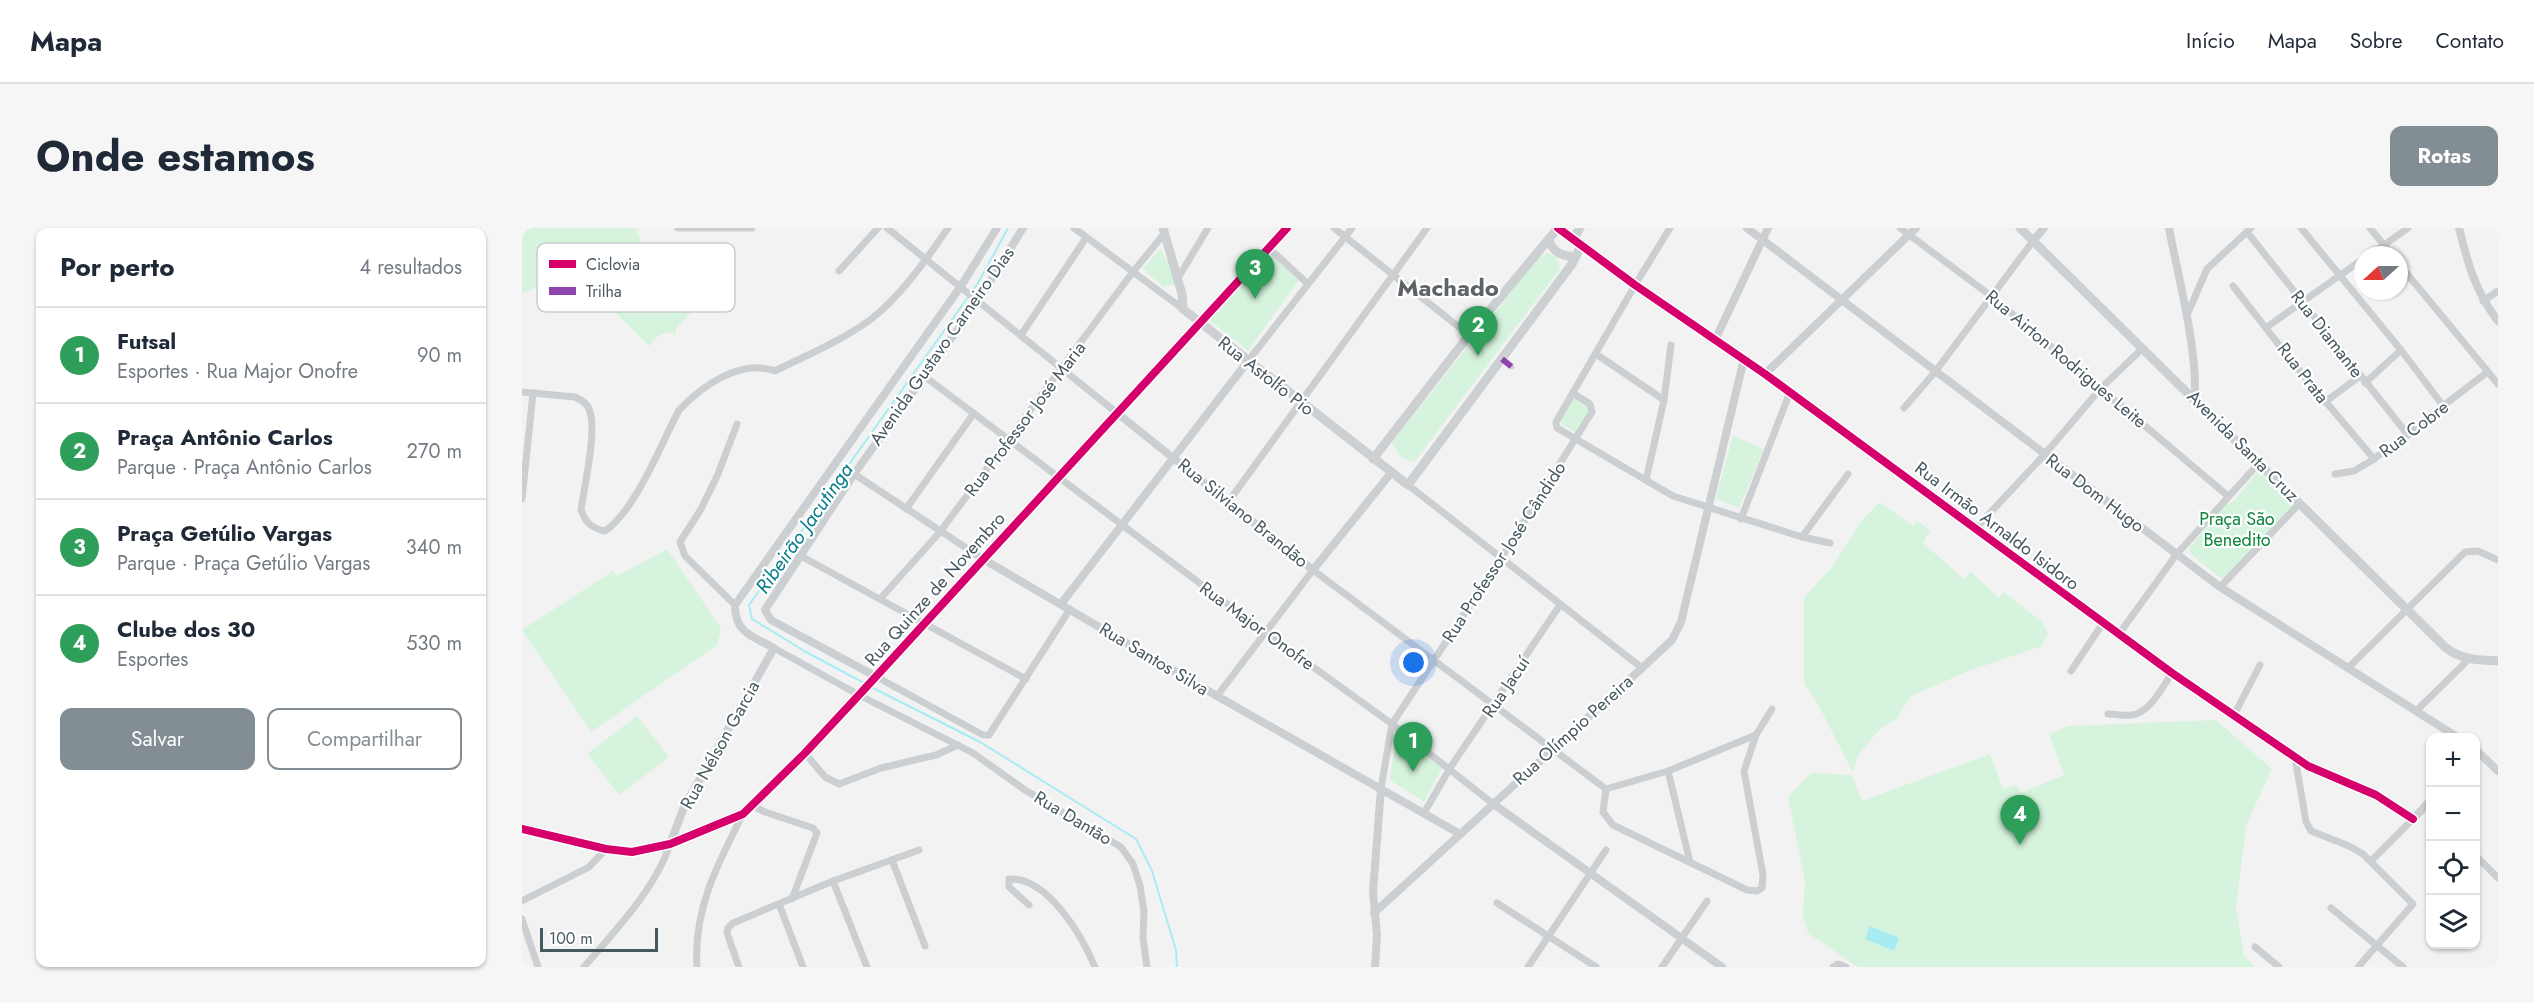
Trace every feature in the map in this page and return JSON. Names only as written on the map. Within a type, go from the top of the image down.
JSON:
[{"type":"main road","points":[[1373,459],[1469,335],[1558,228]]},
{"type":"main road","points":[[1573,239],[1580,228]]},
{"type":"main road","name":"Avenida Santa Cruz","points":[[2020,228],[2445,647],[2454,654],[2469,659]]},
{"type":"main road","points":[[1164,231],[1178,278],[1183,309]]},
{"type":"main road","points":[[1549,241],[1558,254],[1576,256]]},
{"type":"main road","points":[[1408,485],[1502,359],[1581,246]]},
{"type":"main road","name":"Rua Astolfo Pio","points":[[1183,309],[1408,485]]},
{"type":"main road","points":[[2469,659],[2498,661]]},
{"type":"street","points":[[679,228],[752,228]]},
{"type":"street","points":[[839,271],[878,228]]},
{"type":"street","name":"Rua Silviano Brandão","points":[[887,228],[1313,570],[1606,789]]},
{"type":"street","points":[[522,392],[576,397],[583,401],[589,409],[593,427],[581,510],[585,520],[594,528],[605,531],[615,524],[630,505],[679,410],[690,398],[707,384],[736,372],[756,367],[776,371],[850,333],[870,320],[927,259],[948,228]]},
{"type":"street","name":"Avenida Gustavo Carneiro Dias","points":[[735,605],[962,287],[997,228]]},
{"type":"street","name":"Avenida Gustavo Carneiro Dias","points":[[874,678],[771,620],[766,616],[767,605],[1023,228]]},
{"type":"street","name":"Rua Astolfo Pio","points":[[1074,228],[1183,309]]},
{"type":"street","points":[[1178,278],[1208,228]]},
{"type":"street","points":[[1198,323],[1287,228]]},
{"type":"street","points":[[1334,228],[1469,335]]},
{"type":"street","points":[[1061,604],[1307,283],[1352,228]]},
{"type":"street","points":[[1229,501],[1427,228]]},
{"type":"street","name":"Rua Irmão Arnaldo Isidoro","points":[[1558,228],[1635,285],[1766,374],[2172,673],[2295,757],[2322,773],[2376,795],[2413,819]]},
{"type":"street","points":[[1670,228],[1556,425],[1559,430],[1673,496],[1741,519],[1830,543]]},
{"type":"street","name":"Rua Dom Hugo","points":[[1747,228],[2220,587],[2449,733]]},
{"type":"street","points":[[1715,340],[1768,228]]},
{"type":"street","name":"Rua Airton Rodrigues Leite","points":[[1900,228],[1912,231],[2228,496]]},
{"type":"street","points":[[1904,408],[1935,372],[2044,228]]},
{"type":"street","points":[[2169,228],[2186,316],[2195,383],[2194,399]]},
{"type":"street","points":[[2301,228],[2401,350],[2444,407]]},
{"type":"street","points":[[2370,228],[2385,246],[2408,228]]},
{"type":"street","points":[[2459,228],[2471,275],[2483,301],[2498,321]]},
{"type":"street","points":[[2186,316],[2207,269],[2249,230]]},
{"type":"street","name":"Rua Diamante","points":[[2249,230],[2302,302],[2408,435]]},
{"type":"street","name":"Rua Professor José Maria","points":[[880,599],[940,532],[1164,231]]},
{"type":"street","points":[[1766,374],[1912,231]]},
{"type":"street","points":[[1020,335],[1086,238]]},
{"type":"street","points":[[1269,248],[1307,283]]},
{"type":"street","points":[[2267,327],[2354,265]]},
{"type":"street","points":[[2408,275],[2486,373],[2498,384]]},
{"type":"street","name":"Rua Prata","points":[[2234,286],[2325,402],[2374,459]]},
{"type":"street","points":[[2483,301],[2498,291]]},
{"type":"street","name":"Rua Quinze de Novembro","points":[[670,844],[743,814],[753,806],[861,693],[1198,323]]},
{"type":"street","points":[[1646,480],[1664,400],[1671,345]]},
{"type":"street","points":[[1975,530],[2045,454],[2101,388],[2143,348]]},
{"type":"street","points":[[2365,383],[2401,350]]},
{"type":"street","points":[[1596,354],[1664,400]]},
{"type":"street","points":[[1502,359],[1512,367]]},
{"type":"street","name":"Rua Olímpio Pereira","points":[[1374,913],[1642,668],[1677,632],[1744,359]]},
{"type":"street","name":"Rua Cobre","points":[[2335,474],[2354,471],[2374,459],[2486,373]]},
{"type":"street","name":"Rua Major Onofre","points":[[924,376],[1266,633],[1392,723],[1492,803],[1722,967]]},
{"type":"street","points":[[2325,402],[2360,376]]},
{"type":"street","points":[[1741,519],[1790,392]]},
{"type":"street","points":[[522,499],[533,393]]},
{"type":"street","name":"Rua Professor José Cândido","points":[[1392,723],[1501,558],[1592,412],[1592,407],[1574,394]]},
{"type":"street","points":[[906,509],[974,413]]},
{"type":"street","points":[[737,424],[718,474],[701,509],[682,536],[681,548],[685,556],[735,605],[735,620],[738,624],[745,631],[774,648]]},
{"type":"street","points":[[2119,634],[2176,555],[2258,464]]},
{"type":"street","points":[[1217,696],[1313,570],[1391,473]]},
{"type":"street","name":"Rua Santos Silva","points":[[854,474],[982,559],[1460,834]]},
{"type":"street","points":[[1802,537],[1848,474]]},
{"type":"street","points":[[1408,485],[1642,668]]},
{"type":"street","points":[[2220,587],[2300,503]]},
{"type":"street","points":[[2349,668],[2465,552],[2478,551],[2498,560]]},
{"type":"street","points":[[799,555],[923,625],[1026,679]]},
{"type":"street","name":"Rua Jacuí","points":[[1424,813],[1450,768],[1560,605]]},
{"type":"street","points":[[874,678],[983,735],[989,735],[1070,609]]},
{"type":"street","points":[[2071,671],[2103,623]]},
{"type":"street","name":"Rua Dantão","points":[[774,648],[982,758],[1025,790],[1121,847],[1133,864],[1140,886],[1147,967]]},
{"type":"street","name":"Rua Nélson Garcia","points":[[670,844],[684,807],[774,648]]},
{"type":"street","points":[[2416,711],[2469,659]]},
{"type":"street","points":[[2234,715],[2260,665]]},
{"type":"street","points":[[2108,714],[2138,714],[2150,703],[2172,673]]},
{"type":"street","points":[[1756,735],[1668,771],[1606,789],[1604,812],[1613,825],[1747,890],[1753,892],[1762,888],[1763,875],[1744,771],[1756,735],[1772,709]]},
{"type":"street","points":[[1375,967],[1377,935],[1373,884],[1381,788],[1392,723]]},
{"type":"street","points":[[805,753],[825,777],[839,784],[881,768],[936,755],[958,745]]},
{"type":"street","points":[[2480,756],[2498,771]]},
{"type":"street","points":[[2295,757],[2306,822],[2311,831],[2349,846],[2371,861],[2413,904],[2378,947],[2358,967]]},
{"type":"street","points":[[1668,771],[1690,862]]},
{"type":"street","points":[[753,806],[813,828],[817,833],[792,899]]},
{"type":"street","points":[[2371,861],[2413,819],[2426,809]]},
{"type":"street","points":[[697,967],[697,934],[705,896],[716,866],[743,814]]},
{"type":"street","points":[[522,829],[606,849],[632,852],[670,844],[664,863],[621,924],[584,967]]},
{"type":"street","points":[[522,901],[589,867],[606,849]]},
{"type":"street","points":[[740,967],[727,933],[733,923],[833,881],[919,850]]},
{"type":"street","points":[[1528,967],[1605,850]]},
{"type":"street","points":[[892,860],[925,946]]},
{"type":"street","points":[[2480,861],[2498,878]]},
{"type":"street","points":[[1029,905],[1009,887],[1009,879],[1027,883],[1053,902],[1079,934],[1095,967]]},
{"type":"street","points":[[833,881],[867,967]]},
{"type":"street","points":[[1662,967],[1707,901]]},
{"type":"street","points":[[1497,903],[1596,967]]},
{"type":"street","points":[[779,904],[802,967]]},
{"type":"street","points":[[2331,908],[2403,967]]},
{"type":"street","points":[[522,920],[538,967]]},
{"type":"street","points":[[2255,947],[2279,967]]},
{"type":"green space","points":[[522,228],[636,228],[642,243],[537,243],[537,288],[522,293]]},
{"type":"green space","points":[[1160,249],[1173,271],[1174,284],[1164,287],[1143,269]]},
{"type":"green space","points":[[1269,253],[1299,280],[1248,351],[1208,319]]},
{"type":"green space","points":[[1548,253],[1556,257],[1560,269],[1414,462],[1403,458],[1392,442],[1539,257]]},
{"type":"green space","points":[[615,312],[691,312],[675,330],[676,336],[669,332],[658,336],[649,346]]},
{"type":"green space","points":[[1574,397],[1587,405],[1589,411],[1576,433],[1563,425],[1561,420]]},
{"type":"green space","points":[[1733,436],[1764,449],[1739,508],[1716,498]]},
{"type":"green space","name":"Praça São Benedito","points":[[2258,471],[2294,506],[2225,578],[2220,578],[2190,553],[2190,547],[2225,505],[2233,502]]},
{"type":"green space","points":[[1880,502],[1913,526],[1917,520],[1930,531],[1923,543],[1964,579],[1971,572],[1999,598],[2004,592],[2041,621],[2048,633],[2042,646],[1968,671],[1910,697],[1897,718],[1878,731],[1857,757],[1853,773],[1821,710],[1804,683],[1804,598],[1831,568],[1862,520]]},
{"type":"green space","points":[[667,549],[721,628],[717,645],[591,732],[522,630],[613,571],[617,576]]},
{"type":"green space","points":[[637,716],[669,757],[619,795],[587,754]]},
{"type":"green space","points":[[2216,720],[2272,769],[2246,825],[2236,907],[2244,956],[2255,967],[1858,967],[1808,933],[1803,916],[1805,881],[1788,797],[1811,773],[1852,775],[1862,801],[1990,754],[2003,789],[2017,785],[2021,793],[2064,775],[2049,734],[2068,726]]},
{"type":"green space","points":[[1407,741],[1442,768],[1424,802],[1390,780],[1395,745]]},
{"type":"water","points":[[1870,926],[1899,938],[1894,951],[1865,939]]},
{"type":"waterway","name":"Ribeirão Jacutinga","points":[[866,684],[806,652],[752,619],[749,605],[978,283],[1008,228]]},
{"type":"waterway","name":"Ribeirão Jacutinga","points":[[871,687],[980,742],[1136,839],[1152,871],[1176,950],[1177,967]]},
{"type":"marked path","points":[[1502,359],[1512,367]]},
{"type":"cycle path","points":[[522,829],[606,849],[632,852],[670,844],[743,814],[805,753],[859,695],[1287,228]]},
{"type":"cycle path","points":[[1558,228],[1635,285],[1765,374],[2172,673],[2308,766],[2376,795],[2413,819]]},
{"type":"place","name":"Praça Getúlio Vargas","points":[[1255,299]]},
{"type":"place","name":"Praça Antônio Carlos","points":[[1478,356]]},
{"type":"place","name":"Futsal","points":[[1413,772]]},
{"type":"place","name":"Clube dos 30","points":[[2020,845]]},
{"type":"district","name":"Machado","points":[[1448,288]]}]
